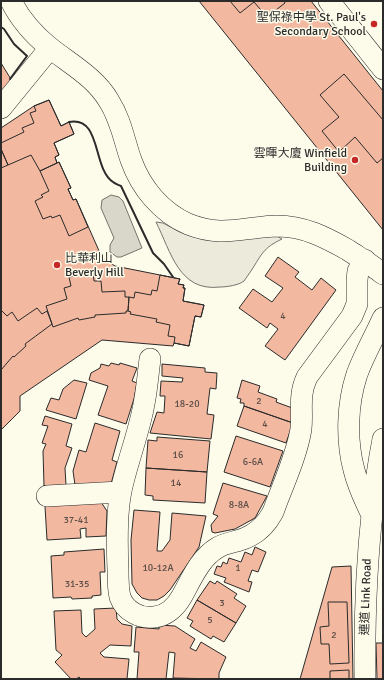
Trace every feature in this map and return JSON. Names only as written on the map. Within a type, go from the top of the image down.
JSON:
[{"type":"street","points":[[11,1],[26,24],[50,48],[89,77],[104,92],[121,124],[131,159],[141,182],[155,200],[170,214],[188,224],[207,230],[238,231],[276,226],[310,231],[323,236],[365,260],[383,274]]},
{"type":"street","points":[[329,1],[383,69]]},
{"type":"street","points":[[1,108],[50,48]]},
{"type":"street","points":[[150,359],[144,404],[120,492],[116,540],[120,598],[126,607],[134,614],[154,618],[173,608],[180,600],[203,560],[210,553],[226,543],[245,539],[254,535],[268,521],[273,512],[297,444],[301,428],[301,397],[303,386],[311,372],[352,316],[357,304],[358,271],[365,260]]},
{"type":"street","points":[[372,515],[362,494],[354,470],[350,446],[349,422],[351,397],[357,374],[383,318]]},
{"type":"street","name":"連道 Link Road","points":[[366,679],[364,623],[368,552],[383,439]]},
{"type":"street","points":[[47,496],[120,492]]},
{"type":"shaded area","points":[[111,195],[119,197],[123,201],[142,248],[121,257],[117,257],[110,252],[110,245],[114,238],[101,208],[102,200]]},
{"type":"shaded area","points":[[156,222],[163,223],[180,232],[194,237],[215,238],[271,232],[282,239],[271,245],[264,252],[244,281],[236,285],[226,287],[206,287],[195,283],[186,277],[178,268]]},
{"type":"building","name":"雲暉大廈 Winfield Building","points":[[199,1],[311,1],[383,91],[383,230]]},
{"type":"building","points":[[230,1],[284,1],[285,3],[267,17],[254,2],[240,13]]},
{"type":"building","points":[[1,63],[17,89],[1,98]]},
{"type":"building","points":[[344,74],[383,120],[383,158],[377,163],[355,137],[339,152],[322,131],[339,117],[320,95]]},
{"type":"building","points":[[49,100],[61,126],[69,122],[74,134],[54,143],[59,155],[55,157],[57,163],[40,171],[31,155],[8,165],[1,149],[1,143],[24,132],[22,128],[34,123],[30,113],[36,111],[34,106]]},
{"type":"building","name":"比華利山 Beverly Hill","points":[[49,100],[61,126],[69,122],[74,134],[54,143],[59,155],[55,157],[57,163],[59,162],[71,188],[68,189],[73,200],[76,199],[104,259],[115,266],[180,279],[178,284],[184,285],[183,288],[185,288],[183,301],[204,305],[201,317],[195,316],[189,346],[174,343],[173,346],[102,340],[20,396],[20,411],[1,430],[1,128],[34,106]]},
{"type":"building","points":[[1,149],[8,165],[1,168]]},
{"type":"building","points":[[59,162],[71,188],[68,189],[73,200],[76,199],[88,227],[69,236],[60,215],[43,219],[35,201],[43,197],[41,195],[49,191],[40,171]]},
{"type":"building","points":[[278,257],[299,272],[295,277],[312,290],[321,278],[336,290],[285,360],[265,346],[278,329],[270,323],[267,328],[239,308],[253,289],[272,302],[283,288],[265,276]]},
{"type":"building","points":[[93,273],[94,281],[101,281],[102,292],[125,291],[125,297],[129,297],[128,311],[126,311],[126,313],[95,315],[95,317],[79,320],[78,318],[53,327],[46,306],[67,299],[64,288],[71,286],[69,277]]},
{"type":"building","points":[[160,275],[180,279],[178,284],[184,285],[183,288],[185,288],[183,301],[204,305],[201,317],[195,316],[189,346],[174,343],[175,337],[168,336],[170,325],[156,322],[157,319],[130,314],[131,312],[128,311],[129,297],[134,298],[135,292],[151,295],[152,290],[157,291]]},
{"type":"building","points":[[37,308],[42,314],[47,311],[52,324],[25,344],[26,346],[14,357],[13,356],[1,370],[1,310],[7,316],[12,312],[18,321]]},
{"type":"building","points":[[111,363],[119,365],[120,363],[137,368],[132,381],[137,383],[134,399],[126,424],[98,415],[108,386],[89,380],[91,373],[100,368],[101,364],[109,366]]},
{"type":"building","points":[[162,364],[205,368],[205,372],[217,373],[216,389],[210,388],[207,414],[214,415],[211,439],[150,433],[157,412],[164,413],[165,396],[160,396],[161,381],[182,382],[183,378],[162,376]]},
{"type":"building","points":[[74,380],[87,383],[76,419],[46,410],[51,398],[59,400],[63,389]]},
{"type":"building","points":[[242,380],[260,386],[258,392],[277,399],[276,402],[295,409],[293,423],[244,406],[244,403],[240,403],[241,399],[237,398]]},
{"type":"building","points":[[244,406],[293,423],[286,443],[237,426]]},
{"type":"building","points":[[45,416],[72,424],[66,446],[72,448],[65,468],[66,485],[44,486],[43,451],[46,444],[42,443],[48,426],[42,425]]},
{"type":"building","points":[[95,423],[120,431],[112,460],[117,462],[111,484],[75,485],[73,471],[79,450],[86,452]]},
{"type":"building","points":[[236,436],[283,451],[270,487],[224,472]]},
{"type":"building","points":[[157,437],[210,441],[207,472],[146,468],[148,440],[157,441]]},
{"type":"building","points":[[146,468],[207,472],[205,503],[153,500],[153,496],[145,495]]},
{"type":"building","points":[[223,483],[267,496],[255,518],[235,529],[215,533],[212,532],[211,525],[218,516],[213,514]]},
{"type":"building","points":[[101,502],[107,511],[106,536],[86,537],[86,528],[80,529],[81,538],[47,540],[45,506]]},
{"type":"building","points":[[134,510],[160,512],[157,551],[162,551],[170,540],[172,513],[206,516],[199,547],[170,590],[157,600],[142,598],[132,584],[131,540]]},
{"type":"building","points":[[255,547],[266,552],[258,572],[252,570],[248,581],[252,582],[249,592],[224,582],[226,578],[214,574],[217,566],[221,567],[223,562],[227,564],[229,558],[241,562],[245,552],[252,555]]},
{"type":"building","points":[[104,549],[105,572],[100,572],[101,595],[92,596],[92,598],[53,598],[51,556],[64,555],[64,552]]},
{"type":"building","points":[[351,566],[353,679],[300,679],[332,567]]},
{"type":"building","points":[[210,581],[215,584],[217,581],[237,594],[234,598],[246,606],[236,623],[197,600]]},
{"type":"building","points":[[197,600],[236,623],[224,642],[213,636],[211,639],[190,626],[193,621],[187,618]]},
{"type":"building","points":[[328,602],[347,602],[349,663],[330,664],[329,644],[321,644],[320,627],[329,626]]},
{"type":"building","points":[[116,608],[117,619],[122,624],[132,626],[131,646],[110,645],[100,653],[104,657],[129,659],[127,679],[81,679],[79,677],[76,679],[71,679],[55,662],[62,655],[56,650],[54,611],[81,610],[82,633],[86,637],[95,629],[94,609]]},
{"type":"building","points":[[159,625],[175,626],[195,639],[190,648],[196,651],[201,642],[226,657],[219,673],[219,679],[173,678],[175,653],[169,652],[166,679],[137,679],[139,652],[134,652],[136,627],[159,629]]},
{"type":"building","points":[[376,643],[383,643],[383,679],[377,679]]},
{"type":"building","points":[[349,670],[349,679],[330,679],[330,671]]},
{"type":"wall","points":[[1,27],[14,44],[27,56],[10,79]]},
{"type":"wall","points":[[69,122],[80,122],[87,127],[96,144],[106,175],[114,183],[121,186],[153,253],[164,264],[173,277]]},
{"type":"place","name":"聖保祿中學 St. Paul's Secondary School","points":[[374,24]]},
{"type":"place","name":"雲暉大廈 Winfield Building","points":[[355,160]]},
{"type":"place","name":"比華利山 Beverly Hill","points":[[57,265]]}]
